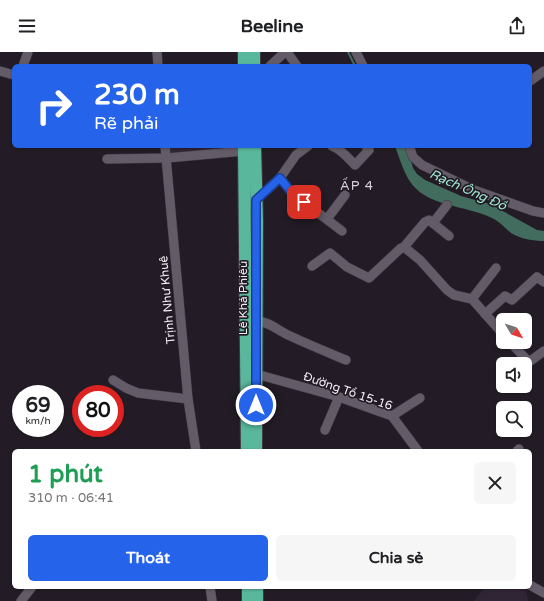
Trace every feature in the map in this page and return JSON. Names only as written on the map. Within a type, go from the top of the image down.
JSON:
[{"type":"highway","points":[[244,52],[244,64]]},
{"type":"highway","points":[[254,52],[254,64]]},
{"type":"highway","name":"Lê Khả Phiêu","points":[[247,148],[256,200],[256,449]]},
{"type":"highway","name":"Lê Khả Phiêu","points":[[247,148],[247,449]]},
{"type":"highway","points":[[248,589],[248,601]]},
{"type":"highway","points":[[257,589],[257,601]]},
{"type":"street","points":[[24,64],[28,52]]},
{"type":"street","points":[[157,52],[158,64]]},
{"type":"street","points":[[272,64],[286,52],[296,64]]},
{"type":"street","points":[[356,52],[363,64]]},
{"type":"street","points":[[0,71],[12,74]]},
{"type":"street","points":[[532,80],[544,71]]},
{"type":"street","name":"Trịnh Như Khuê","points":[[165,148],[188,399],[196,449]]},
{"type":"street","points":[[107,159],[167,158],[247,148]]},
{"type":"street","points":[[256,200],[280,178],[296,155],[305,148]]},
{"type":"street","points":[[335,148],[344,154],[355,165],[369,150],[368,148]]},
{"type":"street","points":[[410,148],[413,158],[422,165],[474,190],[533,211],[544,213]]},
{"type":"street","points":[[280,178],[292,193],[342,231]]},
{"type":"street","points":[[327,219],[345,196]]},
{"type":"street","points":[[433,223],[447,205]]},
{"type":"street","points":[[312,266],[330,253],[347,266],[369,278],[401,248],[404,247],[425,222],[429,220],[449,236]]},
{"type":"street","points":[[404,247],[420,260],[447,290],[454,295],[472,299],[496,326]]},
{"type":"street","points":[[472,299],[496,268]]},
{"type":"street","points":[[485,314],[506,296],[512,300],[537,277],[544,282]]},
{"type":"street","points":[[257,321],[272,325],[287,335],[346,360]]},
{"type":"street","points":[[517,349],[529,362],[544,351]]},
{"type":"street","name":"Đường Tổ 15-16","points":[[256,374],[339,397],[392,416],[417,449]]},
{"type":"street","points":[[113,380],[138,393],[188,399]]},
{"type":"street","points":[[325,430],[339,397]]},
{"type":"street","points":[[392,416],[420,398]]},
{"type":"street","points":[[532,586],[544,593]]},
{"type":"street","points":[[20,601],[30,589]]},
{"type":"street","points":[[210,589],[212,601]]},
{"type":"shaded area","points":[[169,148],[241,148],[241,150],[170,155]]},
{"type":"shaded area","points":[[396,148],[407,148],[413,168],[417,174],[425,180],[461,196],[490,204],[537,230],[544,231],[544,241],[519,237],[511,233],[492,218],[425,196],[416,189],[409,180]]},
{"type":"shaded area","points":[[483,589],[524,589],[526,590],[528,600],[527,601],[474,601]]},
{"type":"waterway","name":"Rạch Ông Đồ","points":[[348,52],[354,64]]},
{"type":"district","name":"ẤP 4","points":[[357,186]]},
{"type":"route","points":[[256,405],[256,200],[280,178],[292,193],[304,202]]}]
